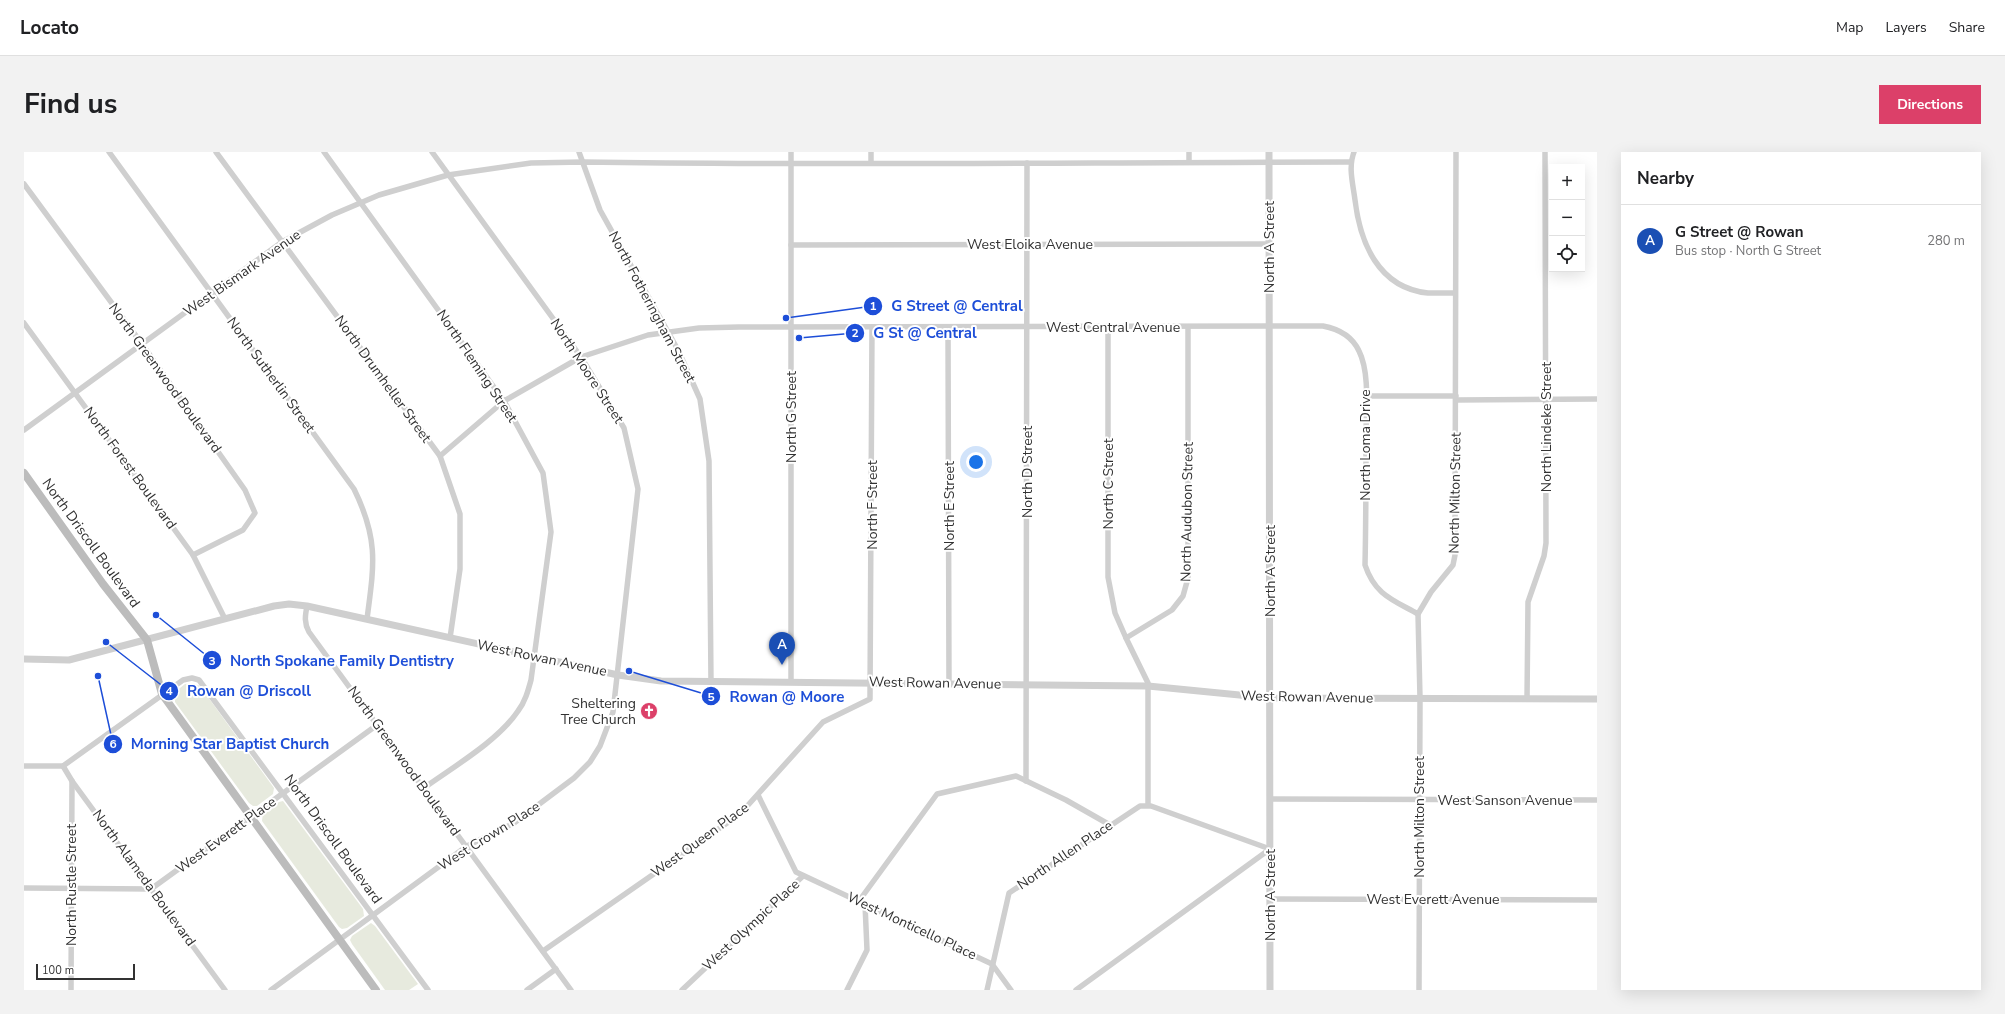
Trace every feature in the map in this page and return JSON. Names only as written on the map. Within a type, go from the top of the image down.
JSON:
[{"type":"main road","name":"North Driscoll Boulevard","points":[[24,473],[103,584],[147,640],[162,694],[376,990]]},
{"type":"street","name":"North Sutherlin Street","points":[[109,152],[354,489],[361,502],[370,529],[373,546],[374,565],[367,620]]},
{"type":"street","name":"North Drumheller Street","points":[[216,152],[440,456],[460,514],[460,569],[450,638]]},
{"type":"street","name":"North Fleming Street","points":[[324,152],[504,401],[543,473],[551,532],[534,656],[527,695],[509,724],[424,788]]},
{"type":"street","name":"North Moore Street","points":[[432,152],[581,357],[624,428],[638,488],[618,675]]},
{"type":"street","name":"North Fotheringham Street","points":[[579,152],[600,210],[678,350],[700,399],[709,461],[711,682]]},
{"type":"street","name":"North G Street","points":[[791,152],[791,682]]},
{"type":"street","points":[[871,152],[871,162]]},
{"type":"street","points":[[1189,152],[1189,161]]},
{"type":"street","name":"North A Street","points":[[1269,152],[1270,990]]},
{"type":"street","points":[[1354,152],[1350,162],[1358,222],[1363,240],[1373,258],[1389,277],[1405,286],[1427,293],[1455,293]]},
{"type":"street","name":"North Milton Street","points":[[1419,990],[1420,698],[1418,614],[1431,592],[1453,565],[1455,555],[1456,152]]},
{"type":"street","name":"North Lindeke Street","points":[[1527,699],[1528,602],[1544,556],[1546,543],[1545,152]]},
{"type":"street","name":"West Bismark Avenue","points":[[24,430],[282,242],[332,215],[361,202],[379,195],[448,175],[531,163],[583,162],[1350,162]]},
{"type":"street","name":"North D Street","points":[[1026,781],[1027,163]]},
{"type":"street","name":"North Greenwood Boulevard","points":[[24,184],[142,344],[245,490],[255,513],[243,530],[193,555]]},
{"type":"street","name":"West Eloika Avenue","points":[[791,245],[1269,244]]},
{"type":"street","name":"North Forest Boulevard","points":[[24,323],[193,555],[225,619]]},
{"type":"street","name":"North C Street","points":[[1108,326],[1108,577],[1115,613],[1126,638]]},
{"type":"street","name":"North Loma Drive","points":[[1270,327],[1323,326],[1335,328],[1347,336],[1358,349],[1362,357],[1366,396],[1365,565],[1374,585],[1382,595],[1418,614]]},
{"type":"street","name":"West Central Avenue","points":[[440,456],[504,401],[581,357],[648,335],[667,332],[699,328],[791,327],[1270,327]]},
{"type":"street","name":"North F Street","points":[[871,682],[872,327]]},
{"type":"street","name":"North Audubon Street","points":[[1126,638],[1172,610],[1183,596],[1188,578],[1188,327]]},
{"type":"street","name":"North E Street","points":[[948,328],[949,684]]},
{"type":"street","points":[[1366,396],[1597,399]]},
{"type":"street","name":"West Rowan Avenue","points":[[24,659],[69,660],[274,606],[289,604],[307,606],[618,675],[661,682],[871,682],[1148,686],[1270,698],[1597,699]]},
{"type":"street","name":"North Greenwood Boulevard","points":[[307,606],[305,617],[309,632],[571,990]]},
{"type":"street","points":[[1126,638],[1148,680],[1147,805],[1270,849]]},
{"type":"street","name":"West Crown Place","points":[[271,990],[467,846],[514,823],[574,778],[590,762],[608,729],[613,712],[618,675]]},
{"type":"street","name":"North Driscoll Boulevard","points":[[162,694],[188,678],[195,678],[203,683],[428,990]]},
{"type":"street","name":"West Queen Place","points":[[543,950],[740,814],[824,722],[868,702],[871,696],[871,682]]},
{"type":"street","points":[[24,766],[63,766],[162,694]]},
{"type":"street","name":"West Everett Place","points":[[152,889],[377,725]]},
{"type":"street","name":"North Alameda Boulevard","points":[[63,766],[72,781],[226,990]]},
{"type":"street","points":[[859,901],[935,795],[1014,776],[1110,825]]},
{"type":"street","name":"North Rustle Street","points":[[71,990],[72,781]]},
{"type":"street","points":[[758,795],[794,870],[803,876]]},
{"type":"street","name":"West Sanson Avenue","points":[[1270,799],[1597,800]]},
{"type":"street","name":"North Allen Place","points":[[987,990],[1009,892],[1140,806],[1147,805]]},
{"type":"street","points":[[1076,990],[1270,849]]},
{"type":"street","name":"West Monticello Place","points":[[803,876],[992,964],[1011,990]]},
{"type":"street","name":"West Olympic Place","points":[[682,990],[803,876]]},
{"type":"street","points":[[24,888],[152,889]]},
{"type":"street","name":"West Everett Avenue","points":[[1270,899],[1597,900]]},
{"type":"street","points":[[847,990],[867,950],[865,904]]},
{"type":"street","points":[[527,990],[556,969]]},
{"type":"shaded area","points":[[193,683],[200,686],[274,788],[273,794],[257,806],[253,806],[249,803],[175,702],[175,692],[185,684]]},
{"type":"shaded area","points":[[283,801],[363,909],[364,916],[347,928],[342,929],[339,927],[262,821],[263,813],[279,802]]},
{"type":"shaded area","points":[[371,923],[375,926],[418,984],[409,990],[385,990],[352,944],[350,940],[352,936]]},
{"type":"place","name":"G Street @ Central","points":[[786,318]]},
{"type":"place","name":"G St @ Central","points":[[799,338]]},
{"type":"place","name":"North Spokane Family Dentistry","points":[[156,615]]},
{"type":"place","name":"Rowan @ Driscoll","points":[[106,642]]},
{"type":"place","name":"G Street @ Rowan","points":[[782,665]]},
{"type":"place","name":"Rowan @ Moore","points":[[629,671]]},
{"type":"place","name":"Morning Star Baptist Church","points":[[98,676]]},
{"type":"place","name":"Sheltering Tree Church","points":[[649,711]]}]
